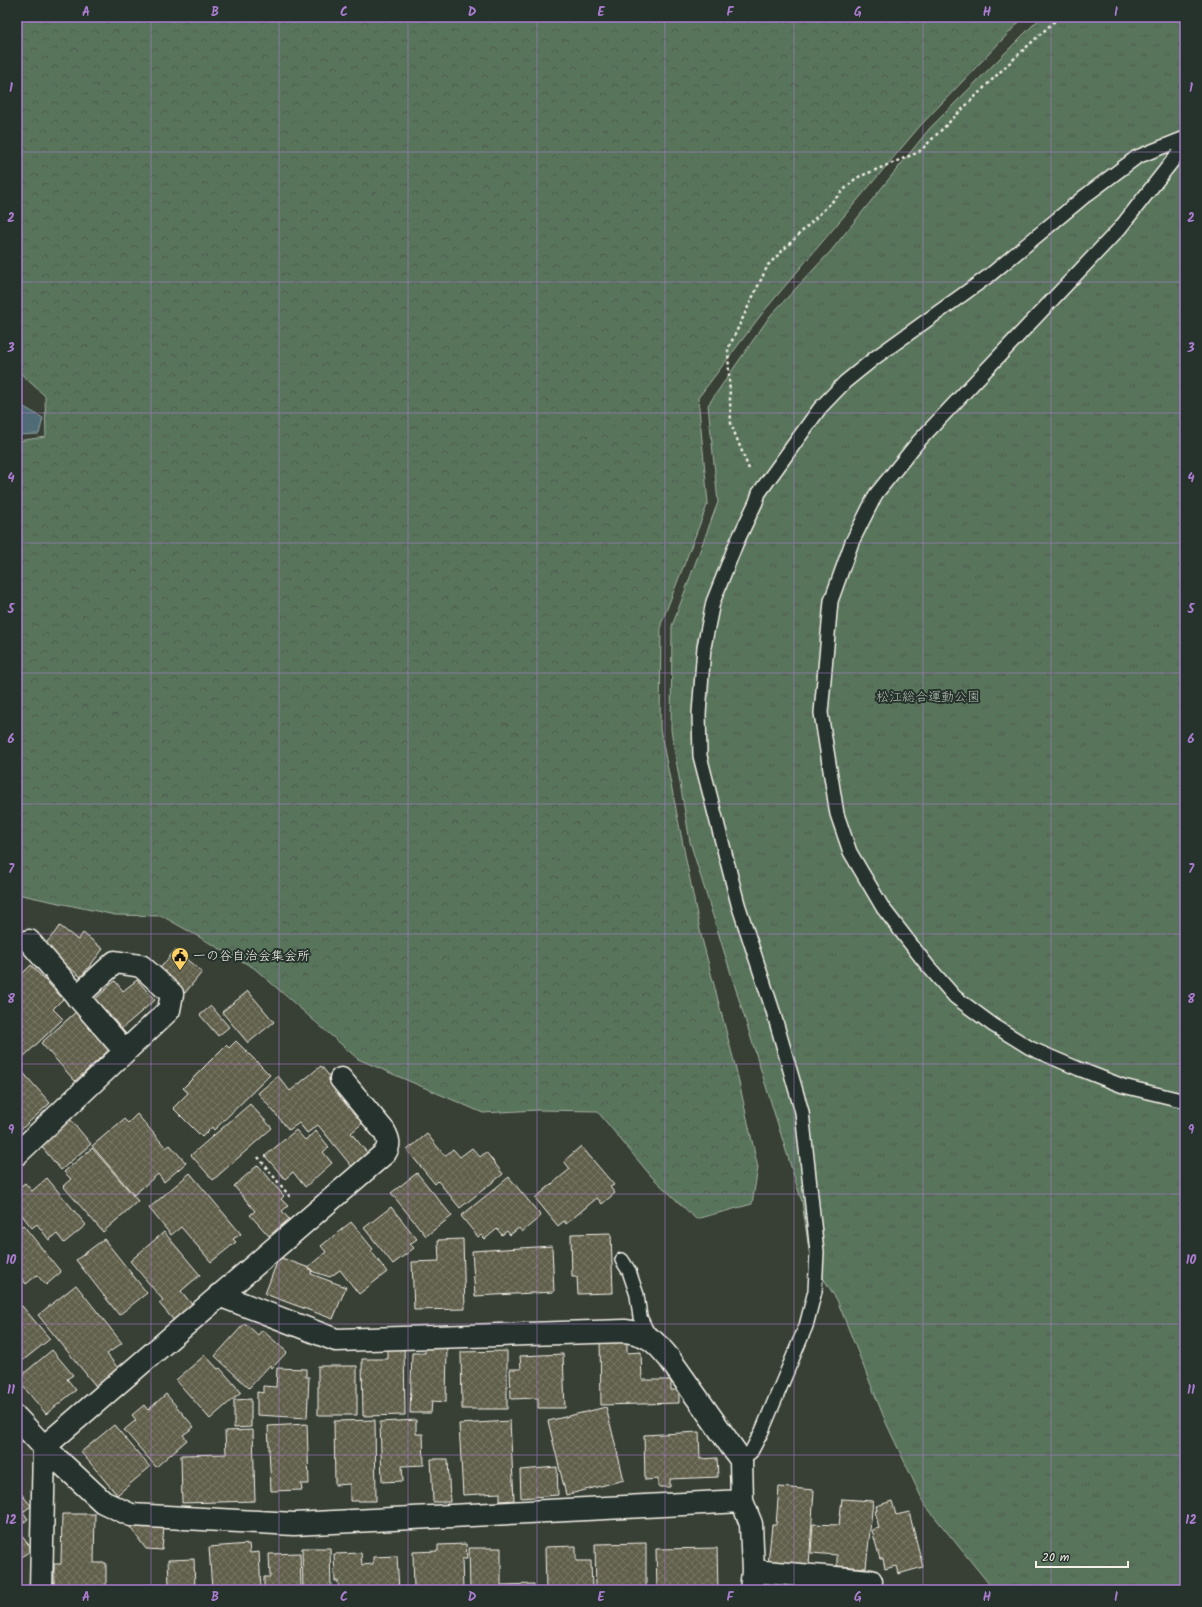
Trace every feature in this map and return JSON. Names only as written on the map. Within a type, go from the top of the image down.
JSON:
[{"type":"street","points":[[29,941],[117,1042]]},
{"type":"street","points":[[17,1154],[169,1010],[172,994],[141,966],[115,962],[77,997]]},
{"type":"street","points":[[41,1590],[44,1447],[385,1154],[389,1147],[389,1139],[341,1079]]},
{"type":"street","points":[[219,1296],[336,1340],[625,1331],[638,1333],[650,1338],[669,1358],[741,1460],[742,1501],[751,1524],[752,1581],[871,1581]]},
{"type":"street","points":[[17,1418],[44,1447],[103,1502],[131,1515],[294,1524],[742,1501]]},
{"type":"lane","points":[[741,1460],[751,1452],[762,1431],[806,1326],[815,1291],[817,1252],[802,1112],[773,1011],[738,904],[700,756],[699,714],[704,647],[713,602],[736,544],[759,493],[820,408],[845,382],[876,357],[990,275],[1086,196],[1137,157],[1185,138]]},
{"type":"lane","points":[[1185,145],[1120,228],[918,442],[876,494],[852,542],[831,601],[821,713],[837,814],[850,852],[883,908],[927,966],[955,996],[993,1025],[1030,1048],[1123,1086],[1185,1101]]},
{"type":"lane","points":[[622,1260],[629,1271],[637,1296],[640,1317],[650,1338]]},
{"type":"path","points":[[759,493],[731,424],[728,349],[768,265],[856,178],[919,152],[1004,68],[1059,17]]},
{"type":"path","points":[[258,1157],[292,1199]]},
{"type":"green space","points":[[17,17],[1024,17],[920,126],[764,311],[698,398],[708,503],[661,624],[660,729],[701,935],[737,1073],[758,1168],[752,1204],[696,1219],[651,1176],[597,1111],[537,1110],[483,1113],[358,1059],[254,968],[162,916],[115,915],[17,894],[17,441],[46,437],[45,396],[17,370]]},
{"type":"green space","name":"松江総合運動公園","points":[[1041,17],[1185,17],[1185,1590],[994,1590],[925,1505],[887,1425],[837,1300],[810,1257],[802,1202],[690,842],[671,730],[672,626],[718,502],[708,405],[770,316],[830,252],[930,128]]},
{"type":"water","points":[[17,403],[43,418],[39,434],[17,435]]},
{"type":"building","points":[[60,926],[78,940],[83,933],[103,949],[81,977],[43,947]]},
{"type":"building","name":"一の谷自治会集会所","points":[[175,950],[202,972],[185,993],[158,971]]},
{"type":"building","points":[[31,965],[63,999],[53,1009],[63,1019],[20,1060],[17,1057],[17,979]]},
{"type":"building","points":[[137,980],[155,1000],[121,1029],[95,999],[115,981],[123,991]]},
{"type":"building","points":[[248,991],[274,1022],[248,1043],[222,1012]]},
{"type":"building","points":[[211,1006],[229,1027],[218,1036],[200,1015]]},
{"type":"building","points":[[77,1011],[111,1048],[75,1081],[41,1043]]},
{"type":"building","points":[[236,1041],[270,1075],[214,1130],[212,1127],[202,1137],[173,1108],[188,1093],[183,1088],[226,1045],[229,1048]]},
{"type":"building","points":[[321,1066],[366,1120],[351,1133],[369,1155],[353,1168],[318,1125],[307,1133],[299,1123],[289,1130],[258,1093],[278,1076],[290,1091]]},
{"type":"building","points":[[19,1068],[50,1103],[17,1133],[17,1070]]},
{"type":"building","points":[[250,1104],[272,1128],[213,1180],[191,1155]]},
{"type":"building","points":[[137,1114],[166,1148],[170,1145],[186,1163],[164,1182],[158,1174],[134,1195],[92,1146],[124,1119],[128,1123]]},
{"type":"building","points":[[70,1119],[91,1144],[61,1170],[40,1145]]},
{"type":"building","points":[[296,1130],[305,1140],[316,1131],[329,1147],[323,1152],[332,1163],[305,1187],[293,1172],[285,1179],[265,1156]]},
{"type":"building","points":[[427,1134],[445,1156],[453,1149],[460,1157],[472,1148],[480,1157],[486,1152],[503,1174],[460,1208],[438,1181],[435,1184],[407,1150]]},
{"type":"building","points":[[581,1146],[614,1185],[610,1187],[615,1193],[602,1204],[597,1198],[566,1224],[564,1221],[558,1226],[535,1198],[570,1169],[564,1161]]},
{"type":"building","points":[[92,1148],[138,1201],[103,1232],[63,1186],[71,1179],[64,1172]]},
{"type":"building","points":[[258,1165],[284,1196],[281,1199],[288,1206],[282,1211],[289,1219],[269,1236],[250,1215],[255,1211],[234,1186]]},
{"type":"building","points":[[190,1173],[241,1234],[233,1239],[236,1242],[211,1262],[181,1227],[171,1235],[149,1208]]},
{"type":"building","points":[[417,1173],[452,1216],[426,1236],[391,1193]]},
{"type":"building","points":[[509,1177],[541,1216],[522,1232],[519,1228],[510,1235],[507,1231],[502,1235],[497,1229],[485,1239],[481,1235],[478,1237],[461,1216]]},
{"type":"building","points":[[47,1178],[86,1225],[64,1243],[57,1234],[49,1240],[37,1224],[32,1228],[17,1209],[17,1189],[25,1183],[32,1191]]},
{"type":"building","points":[[391,1207],[417,1239],[410,1244],[414,1248],[393,1264],[364,1228]]},
{"type":"building","points":[[351,1222],[373,1249],[371,1251],[387,1272],[359,1294],[340,1270],[330,1277],[311,1271],[308,1267],[326,1252],[321,1246]]},
{"type":"building","points":[[23,1225],[61,1272],[46,1285],[37,1275],[26,1284],[17,1273],[17,1226],[19,1228]]},
{"type":"building","points":[[164,1232],[200,1275],[181,1291],[194,1307],[175,1322],[159,1303],[163,1300],[130,1261]]},
{"type":"building","points":[[611,1233],[613,1293],[578,1294],[577,1277],[572,1277],[571,1234]]},
{"type":"building","points":[[104,1239],[147,1293],[119,1315],[76,1260]]},
{"type":"building","points":[[463,1239],[465,1309],[414,1310],[412,1262],[439,1261],[438,1240]]},
{"type":"building","points":[[552,1246],[554,1292],[475,1296],[472,1251]]},
{"type":"building","points":[[279,1257],[312,1269],[311,1274],[346,1287],[333,1319],[265,1294]]},
{"type":"building","points":[[76,1285],[122,1343],[107,1354],[121,1372],[99,1390],[38,1315]]},
{"type":"building","points":[[22,1306],[50,1339],[17,1365],[17,1310]]},
{"type":"building","points":[[245,1323],[258,1335],[262,1330],[287,1352],[272,1368],[270,1365],[249,1388],[215,1356]]},
{"type":"building","points":[[627,1338],[627,1353],[641,1352],[642,1380],[671,1380],[671,1390],[679,1390],[679,1403],[601,1405],[600,1339]]},
{"type":"building","points":[[388,1343],[404,1343],[405,1415],[363,1416],[362,1359],[388,1359]]},
{"type":"building","points":[[425,1346],[447,1347],[446,1402],[432,1401],[431,1413],[410,1413],[412,1353],[425,1353]]},
{"type":"building","points":[[52,1350],[73,1375],[67,1379],[76,1390],[46,1414],[17,1379]]},
{"type":"building","points":[[507,1351],[507,1409],[462,1409],[461,1352]]},
{"type":"building","points":[[563,1354],[565,1408],[538,1408],[538,1398],[511,1399],[510,1369],[521,1369],[520,1356]]},
{"type":"building","points":[[205,1355],[218,1369],[220,1368],[241,1392],[210,1419],[176,1380]]},
{"type":"building","points":[[318,1366],[357,1366],[357,1415],[318,1415]]},
{"type":"building","points":[[277,1368],[306,1369],[306,1377],[309,1377],[307,1418],[257,1415],[257,1392],[263,1393],[263,1386],[276,1387]]},
{"type":"building","points":[[166,1394],[194,1427],[183,1435],[187,1440],[156,1467],[124,1430],[136,1420],[132,1415],[144,1405],[148,1410]]},
{"type":"building","points":[[251,1399],[251,1427],[234,1428],[234,1400]]},
{"type":"building","points":[[606,1407],[624,1480],[566,1495],[548,1421]]},
{"type":"building","points":[[375,1420],[376,1501],[350,1501],[350,1484],[335,1485],[334,1421]]},
{"type":"building","points":[[416,1420],[416,1434],[423,1434],[424,1465],[402,1466],[403,1481],[382,1482],[380,1422]]},
{"type":"building","points":[[510,1421],[514,1500],[500,1501],[500,1493],[463,1495],[459,1424]]},
{"type":"building","points":[[307,1424],[309,1484],[301,1484],[302,1490],[271,1491],[268,1426]]},
{"type":"building","points":[[114,1425],[150,1467],[117,1495],[81,1452]]},
{"type":"building","points":[[253,1430],[255,1501],[182,1503],[181,1455],[226,1454],[225,1431]]},
{"type":"building","points":[[699,1432],[700,1459],[717,1458],[718,1477],[670,1479],[670,1487],[658,1487],[658,1479],[645,1480],[644,1435]]},
{"type":"building","points":[[431,1459],[448,1459],[450,1502],[433,1502]]},
{"type":"building","points":[[557,1467],[558,1495],[521,1498],[520,1470]]},
{"type":"building","points":[[779,1487],[814,1490],[809,1566],[768,1564],[772,1525],[776,1525]]},
{"type":"building","points":[[17,1488],[31,1506],[23,1512],[28,1519],[17,1528]]},
{"type":"building","points":[[842,1499],[873,1501],[866,1568],[837,1566],[837,1555],[811,1553],[813,1524],[839,1525]]},
{"type":"building","points":[[892,1501],[896,1515],[909,1512],[923,1567],[898,1574],[896,1566],[885,1569],[883,1559],[880,1559],[872,1530],[879,1528],[875,1511],[877,1511],[876,1506]]},
{"type":"building","points":[[62,1514],[95,1514],[94,1563],[106,1563],[106,1590],[54,1590],[54,1564],[61,1564]]},
{"type":"building","points":[[127,1523],[164,1527],[162,1550],[146,1549]]},
{"type":"building","points":[[17,1530],[32,1549],[17,1561]]},
{"type":"building","points":[[646,1543],[646,1590],[596,1590],[595,1544]]},
{"type":"building","points":[[249,1544],[250,1553],[259,1552],[261,1590],[212,1590],[209,1547]]},
{"type":"building","points":[[466,1544],[467,1559],[462,1559],[463,1590],[414,1590],[413,1552],[438,1551],[438,1545]]},
{"type":"building","points":[[576,1546],[576,1561],[591,1561],[592,1590],[546,1590],[545,1547]]},
{"type":"building","points":[[302,1548],[330,1548],[331,1590],[303,1590]]},
{"type":"building","points":[[469,1548],[501,1548],[501,1585],[534,1584],[534,1590],[470,1590]]},
{"type":"building","points":[[717,1548],[718,1590],[657,1590],[656,1549]]},
{"type":"building","points":[[300,1553],[301,1590],[264,1590],[264,1577],[270,1577],[269,1554]]},
{"type":"building","points":[[361,1553],[362,1565],[373,1564],[373,1557],[397,1556],[399,1590],[339,1590],[338,1581],[335,1581],[334,1554]]},
{"type":"building","points":[[194,1559],[195,1590],[152,1590],[152,1585],[169,1585],[168,1560]]},
{"type":"place","name":"一の谷自治会集会所","points":[[180,971]]}]
